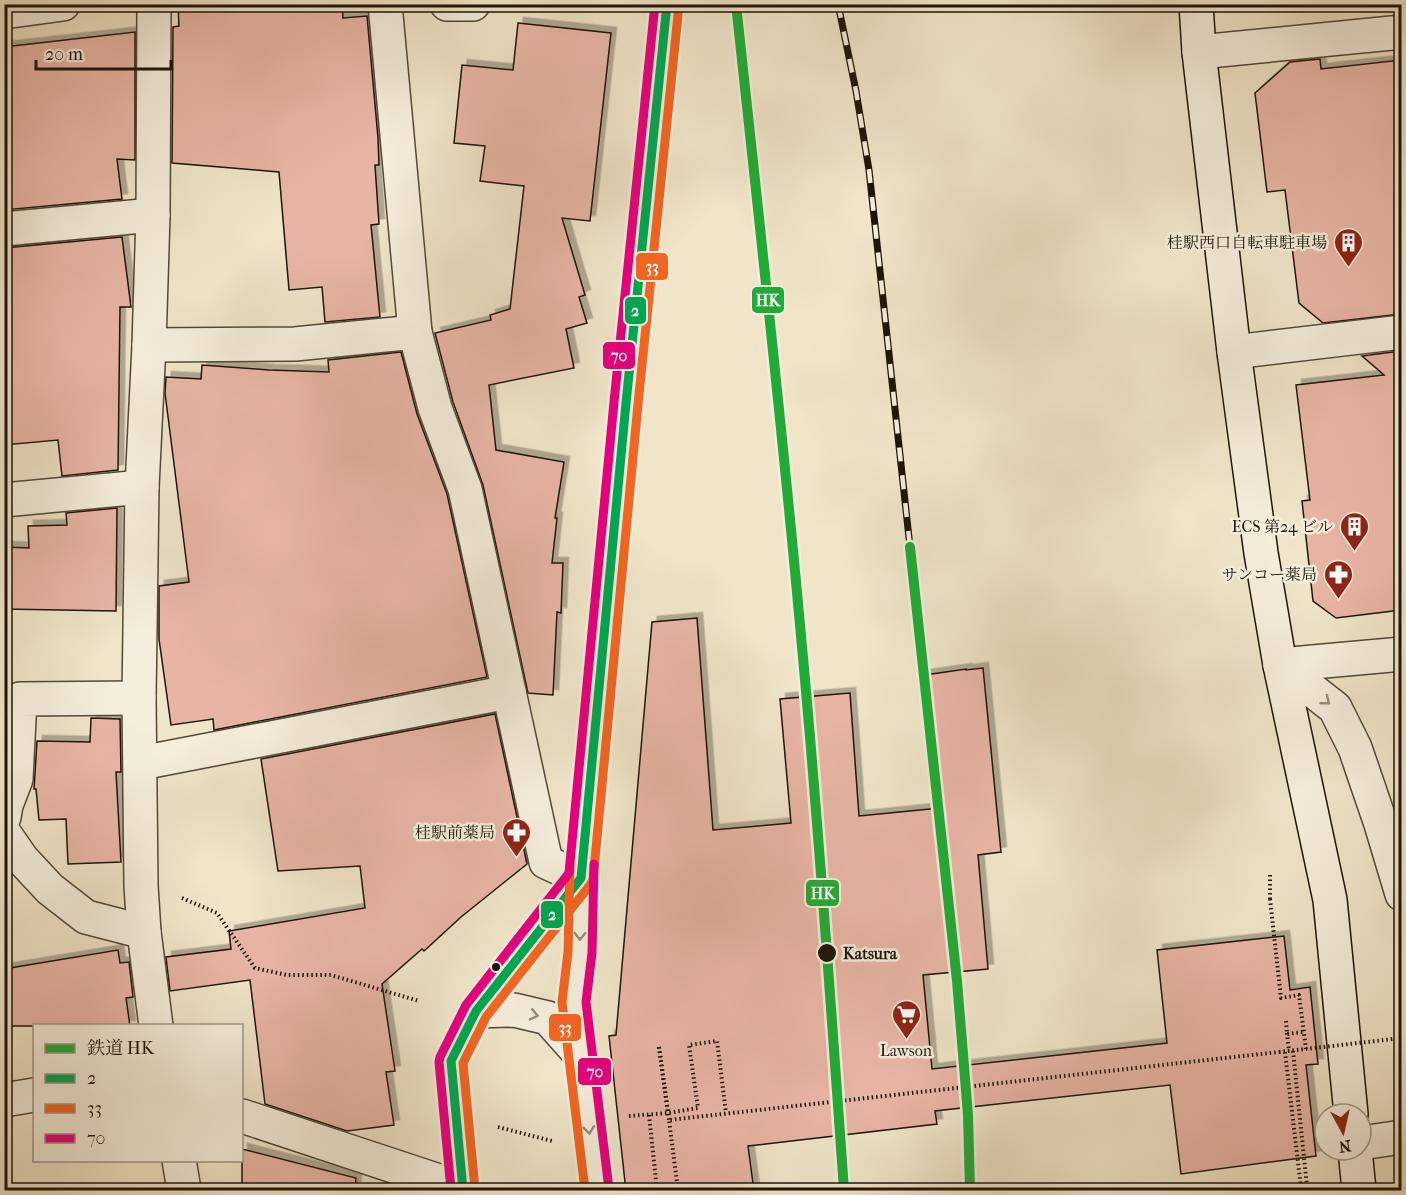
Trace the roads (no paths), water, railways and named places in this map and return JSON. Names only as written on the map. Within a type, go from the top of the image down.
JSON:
[{"type":"street","points":[[4,12],[63,4]]},
{"type":"street","points":[[154,4],[153,214],[142,487],[139,698],[141,886],[144,932],[156,1024]]},
{"type":"street","points":[[385,4],[415,332],[435,408],[465,489],[546,862],[581,878]]},
{"type":"street","points":[[447,4],[473,4]]},
{"type":"street","points":[[597,1191],[574,1002],[580,953],[581,878],[667,4]]},
{"type":"street","points":[[1196,4],[1234,352],[1261,553],[1280,665],[1330,900],[1350,1102]]},
{"type":"street","points":[[1200,52],[1401,32]]},
{"type":"street","points":[[4,229],[153,214]]},
{"type":"street","points":[[149,345],[295,344],[415,332]]},
{"type":"street","points":[[1234,352],[1401,332]]},
{"type":"street","points":[[4,500],[142,487]]},
{"type":"street","points":[[1280,665],[1401,654]]},
{"type":"street","points":[[1280,665],[1335,708],[1354,748],[1382,824],[1401,894]]},
{"type":"street","points":[[141,763],[509,692]]},
{"type":"street","points":[[4,818],[6,805],[16,779],[20,699],[139,698]]},
{"type":"street","points":[[4,833],[22,859],[50,889],[86,916],[144,932]]},
{"type":"street","points":[[243,1116],[463,1190],[451,1061],[476,1011],[581,878]]},
{"type":"street","points":[[476,1011],[514,1010],[548,1018],[579,1053]]},
{"type":"street","points":[[4,1100],[33,1095]]},
{"type":"street","points":[[1373,1141],[1401,1137]]},
{"type":"street","points":[[178,1162],[184,1191]]},
{"type":"street","points":[[1356,1162],[1359,1191]]},
{"type":"railway","points":[[838,4],[869,170],[910,547]]},
{"type":"rail line","name":"HK","points":[[736,4],[802,647],[844,1190]]},
{"type":"rail line","name":"HK","points":[[910,547],[957,981],[968,1115],[970,1190]]},
{"type":"place","name":"桂駅西口自転車駐車場","points":[[1348,268]]},
{"type":"place","name":"ECS 第24 ビル","points":[[1354,552]]},
{"type":"place","name":"サンコー薬局","points":[[1338,600]]},
{"type":"place","name":"桂駅前薬局","points":[[516,858]]},
{"type":"place","name":"Katsura","points":[[827,953]]},
{"type":"place","name":"Lawson","points":[[906,1040]]}]
